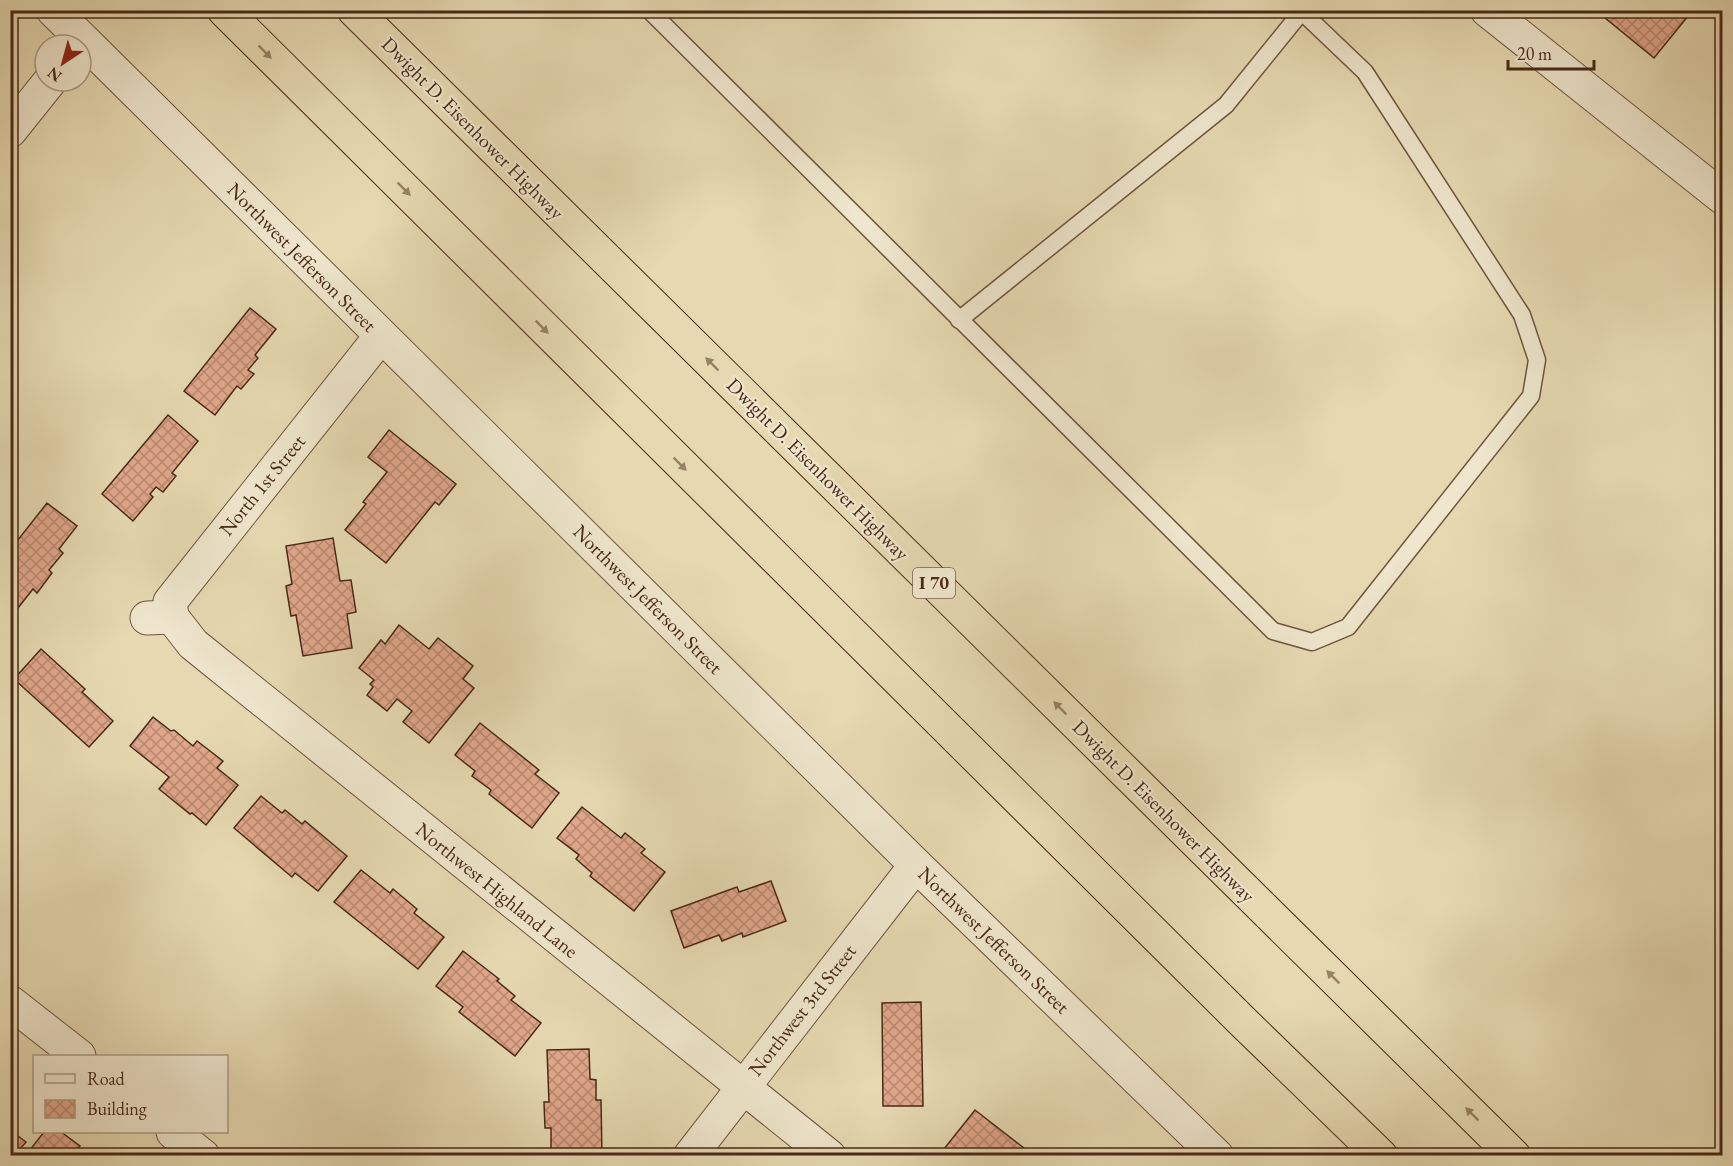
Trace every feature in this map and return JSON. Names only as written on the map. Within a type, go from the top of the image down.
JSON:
[{"type":"highway","points":[[224,10],[1241,1020],[1381,1155]]},
{"type":"highway","name":"Dwight D. Eisenhower Highway","points":[[354,10],[1514,1155]]},
{"type":"street","name":"Northwest Jefferson Street","points":[[53,10],[72,33]]},
{"type":"street","points":[[1487,10],[1722,197]]},
{"type":"street","name":"Northwest Jefferson Street","points":[[93,55],[916,865],[1217,1155]]},
{"type":"street","points":[[10,131],[40,93]]},
{"type":"street","name":"North 1st Street","points":[[160,618],[175,594],[381,336]]},
{"type":"street","name":"Northwest Highland Lane","points":[[160,618],[828,1155]]},
{"type":"street","name":"Northwest 3rd Street","points":[[690,1155],[916,865]]},
{"type":"street","points":[[10,1002],[78,1055]]},
{"type":"street","points":[[176,1133],[203,1155]]},
{"type":"lane","points":[[649,10],[959,320],[1273,631],[1312,642],[1348,627],[1531,396],[1537,360],[1522,315],[1365,72],[1301,11],[1226,105],[959,320]]},
{"type":"building","points":[[1609,10],[1693,10],[1654,58],[1604,17]]},
{"type":"building","points":[[250,308],[276,329],[255,355],[258,358],[248,370],[254,374],[241,389],[237,386],[215,415],[184,391]]},
{"type":"building","points":[[168,415],[198,441],[172,473],[176,476],[163,492],[156,487],[150,494],[153,497],[133,521],[102,494]]},
{"type":"building","points":[[389,430],[456,484],[439,505],[435,502],[386,563],[345,530],[366,504],[363,502],[387,472],[368,457]]},
{"type":"building","points":[[47,503],[77,526],[59,549],[63,553],[49,570],[52,573],[37,593],[33,589],[14,613],[10,611],[10,550]]},
{"type":"building","points":[[333,538],[340,581],[351,580],[356,612],[347,614],[352,648],[303,656],[296,615],[291,616],[286,586],[292,584],[286,546]]},
{"type":"building","points":[[399,625],[429,649],[438,638],[473,666],[463,679],[474,688],[429,743],[403,722],[412,711],[397,699],[387,711],[367,695],[373,687],[370,684],[374,680],[359,668],[381,640],[385,644]]},
{"type":"building","points":[[41,649],[85,689],[82,692],[113,721],[89,747],[14,679]]},
{"type":"building","points":[[153,717],[171,731],[174,730],[193,746],[197,741],[223,761],[217,768],[238,785],[206,825],[159,789],[169,777],[130,746]]},
{"type":"building","points":[[480,723],[539,770],[535,774],[559,793],[532,828],[489,794],[491,790],[472,776],[475,771],[455,755]]},
{"type":"building","points":[[261,796],[282,813],[285,810],[302,824],[305,821],[347,856],[318,891],[295,873],[292,877],[234,828]]},
{"type":"building","points":[[582,807],[621,838],[625,833],[645,849],[641,853],[665,872],[634,911],[590,876],[592,873],[576,859],[579,855],[557,838]]},
{"type":"building","points":[[361,870],[390,893],[393,889],[417,909],[414,913],[444,937],[418,969],[334,902]]},
{"type":"building","points":[[771,881],[786,921],[743,937],[742,933],[722,941],[719,935],[684,948],[671,911],[737,887],[739,892]]},
{"type":"building","points":[[463,951],[499,979],[497,981],[515,996],[511,1000],[541,1023],[515,1056],[459,1012],[463,1007],[436,986]]},
{"type":"building","points":[[921,1002],[923,1106],[883,1106],[882,1003]]},
{"type":"building","points":[[589,1049],[590,1079],[596,1080],[596,1100],[601,1100],[602,1156],[551,1156],[551,1128],[545,1128],[544,1102],[549,1102],[547,1050]]},
{"type":"building","points":[[975,1110],[1029,1152],[1026,1156],[942,1156],[940,1154]]},
{"type":"building","points":[[10,1130],[26,1142],[19,1150],[26,1155],[43,1133],[62,1133],[80,1146],[72,1156],[10,1156]]}]
